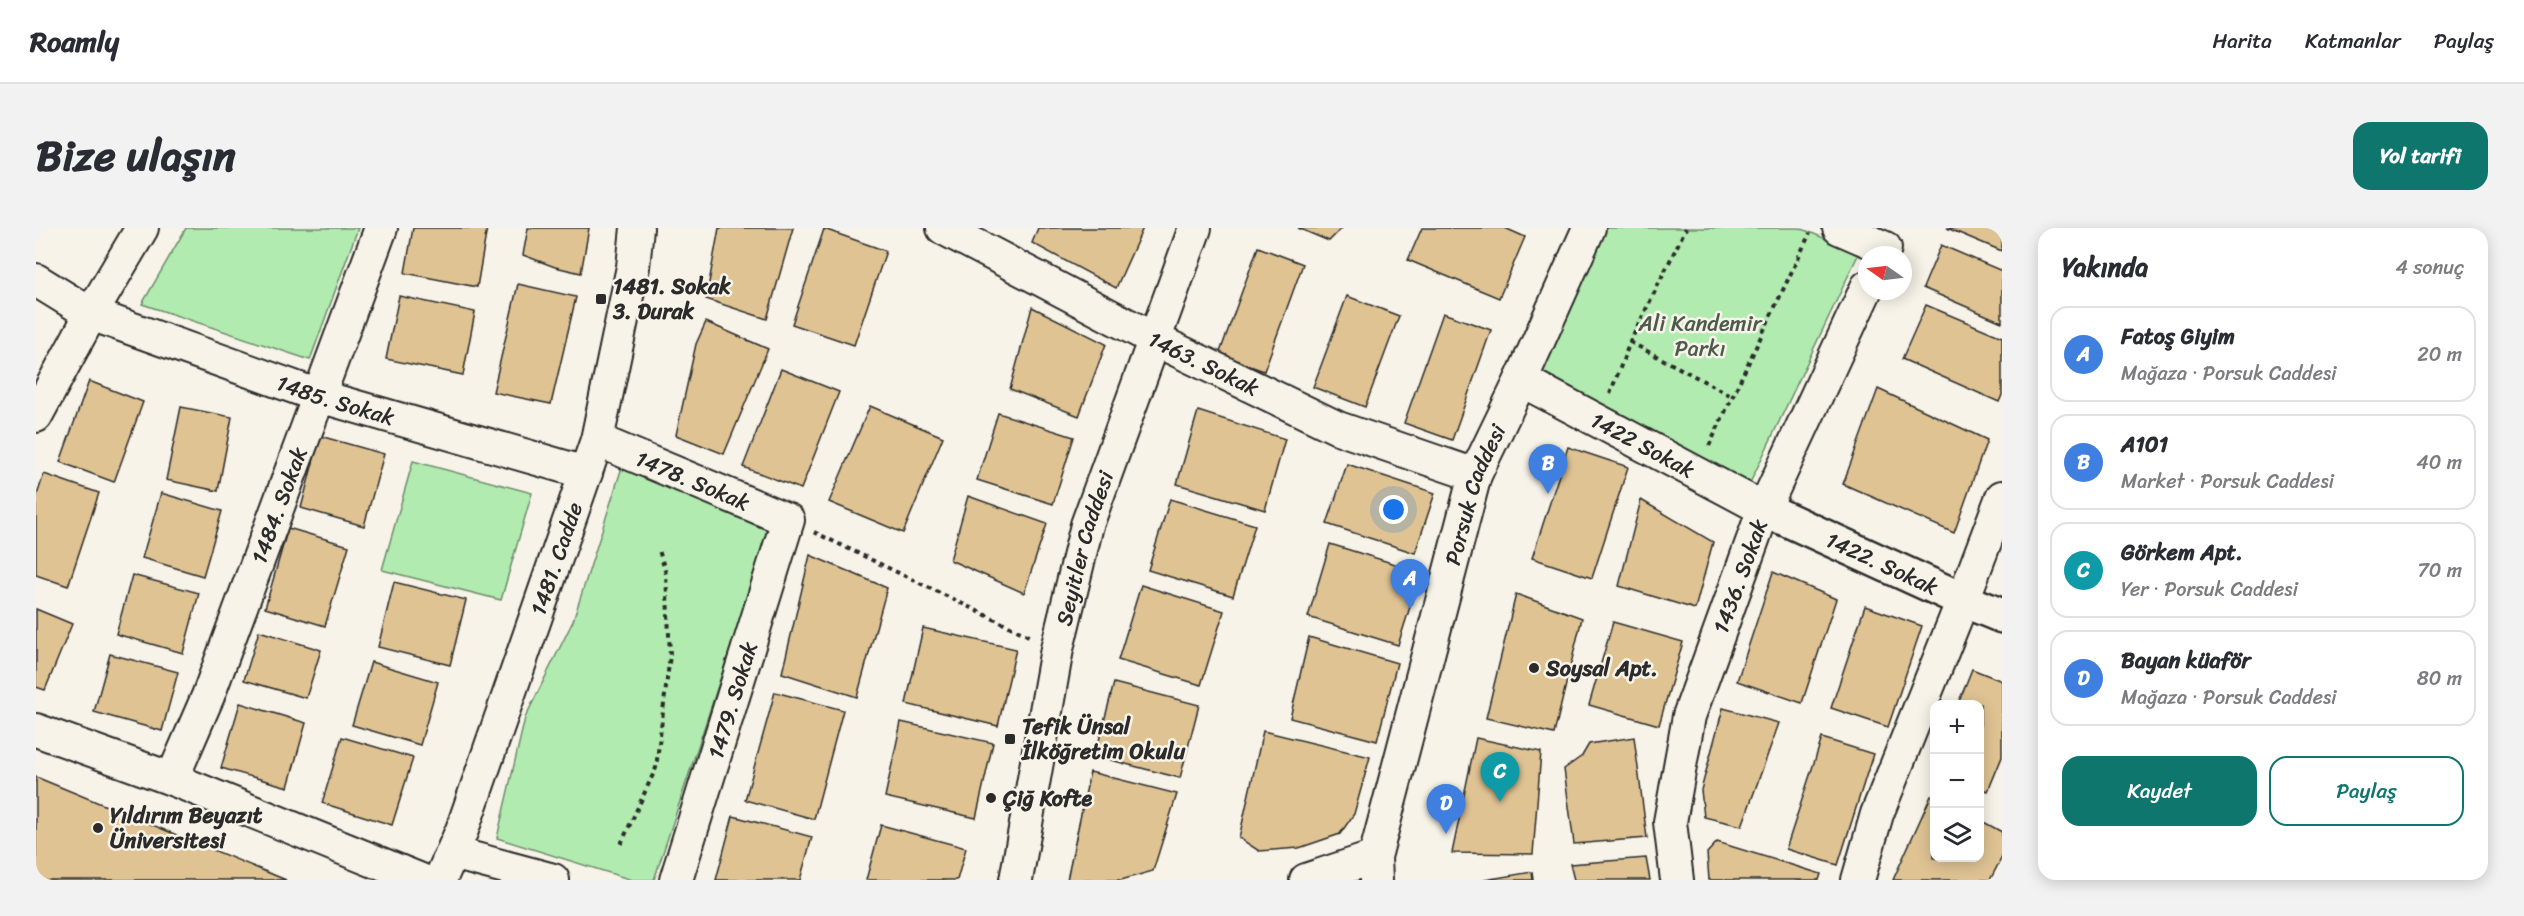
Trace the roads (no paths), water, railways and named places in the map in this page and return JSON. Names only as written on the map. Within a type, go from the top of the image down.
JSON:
[{"type":"street","points":[[36,416],[91,314],[142,228]]},
{"type":"street","name":"1484. Sokak","points":[[172,779],[208,696],[381,228]]},
{"type":"street","name":"1481. Cadde","points":[[446,867],[597,440],[633,267],[637,228]]},
{"type":"street","name":"1463. Sokak","points":[[943,228],[1154,339],[1338,428],[1475,475]]},
{"type":"street","name":"Seyitler Caddesi","points":[[1016,880],[1057,649],[1087,525],[1195,228]]},
{"type":"street","name":"Porsuk Caddesi","points":[[1375,869],[1475,475],[1521,380],[1589,228]]},
{"type":"street","points":[[1825,230],[1887,244]]},
{"type":"street","name":"1485. Sokak","points":[[36,280],[91,314],[319,396],[586,473]]},
{"type":"street","name":"1436. Sokak","points":[[1677,880],[1670,822],[1689,716],[1764,509],[1861,300]]},
{"type":"street","name":"1422 Sokak","points":[[1521,380],[1764,509]]},
{"type":"street","name":"1478. Sokak","points":[[597,440],[788,520]]},
{"type":"street","points":[[1858,880],[1877,813],[1964,600],[2002,497]]},
{"type":"street","name":"1422. Sokak","points":[[1764,509],[2002,616]]},
{"type":"street","name":"1479. Sokak","points":[[676,880],[788,520]]},
{"type":"street","points":[[36,730],[172,779],[421,880]]},
{"type":"street","points":[[446,867],[553,880]]},
{"type":"street","points":[[1306,880],[1375,869]]},
{"type":"place","name":"1481. Sokak 3. Durak","points":[[601,299]]},
{"type":"place","name":"A101","points":[[1548,494]]},
{"type":"place","name":"Fatoş Giyim","points":[[1410,609]]},
{"type":"place","name":"Soysal Apt.","points":[[1534,668]]},
{"type":"place","name":"Tefik Ünsal İlköğretim Okulu","points":[[1010,739]]},
{"type":"place","name":"Çiğ Kofte","points":[[991,798]]},
{"type":"place","name":"Görkem Apt.","points":[[1500,802]]},
{"type":"place","name":"Yıldırım Beyazıt Üniversitesi","points":[[98,828]]},
{"type":"place","name":"Bayan küaför","points":[[1446,834]]},
{"type":"park label","name":"Ali Kandemir Parkı","points":[[1700,336]]}]
